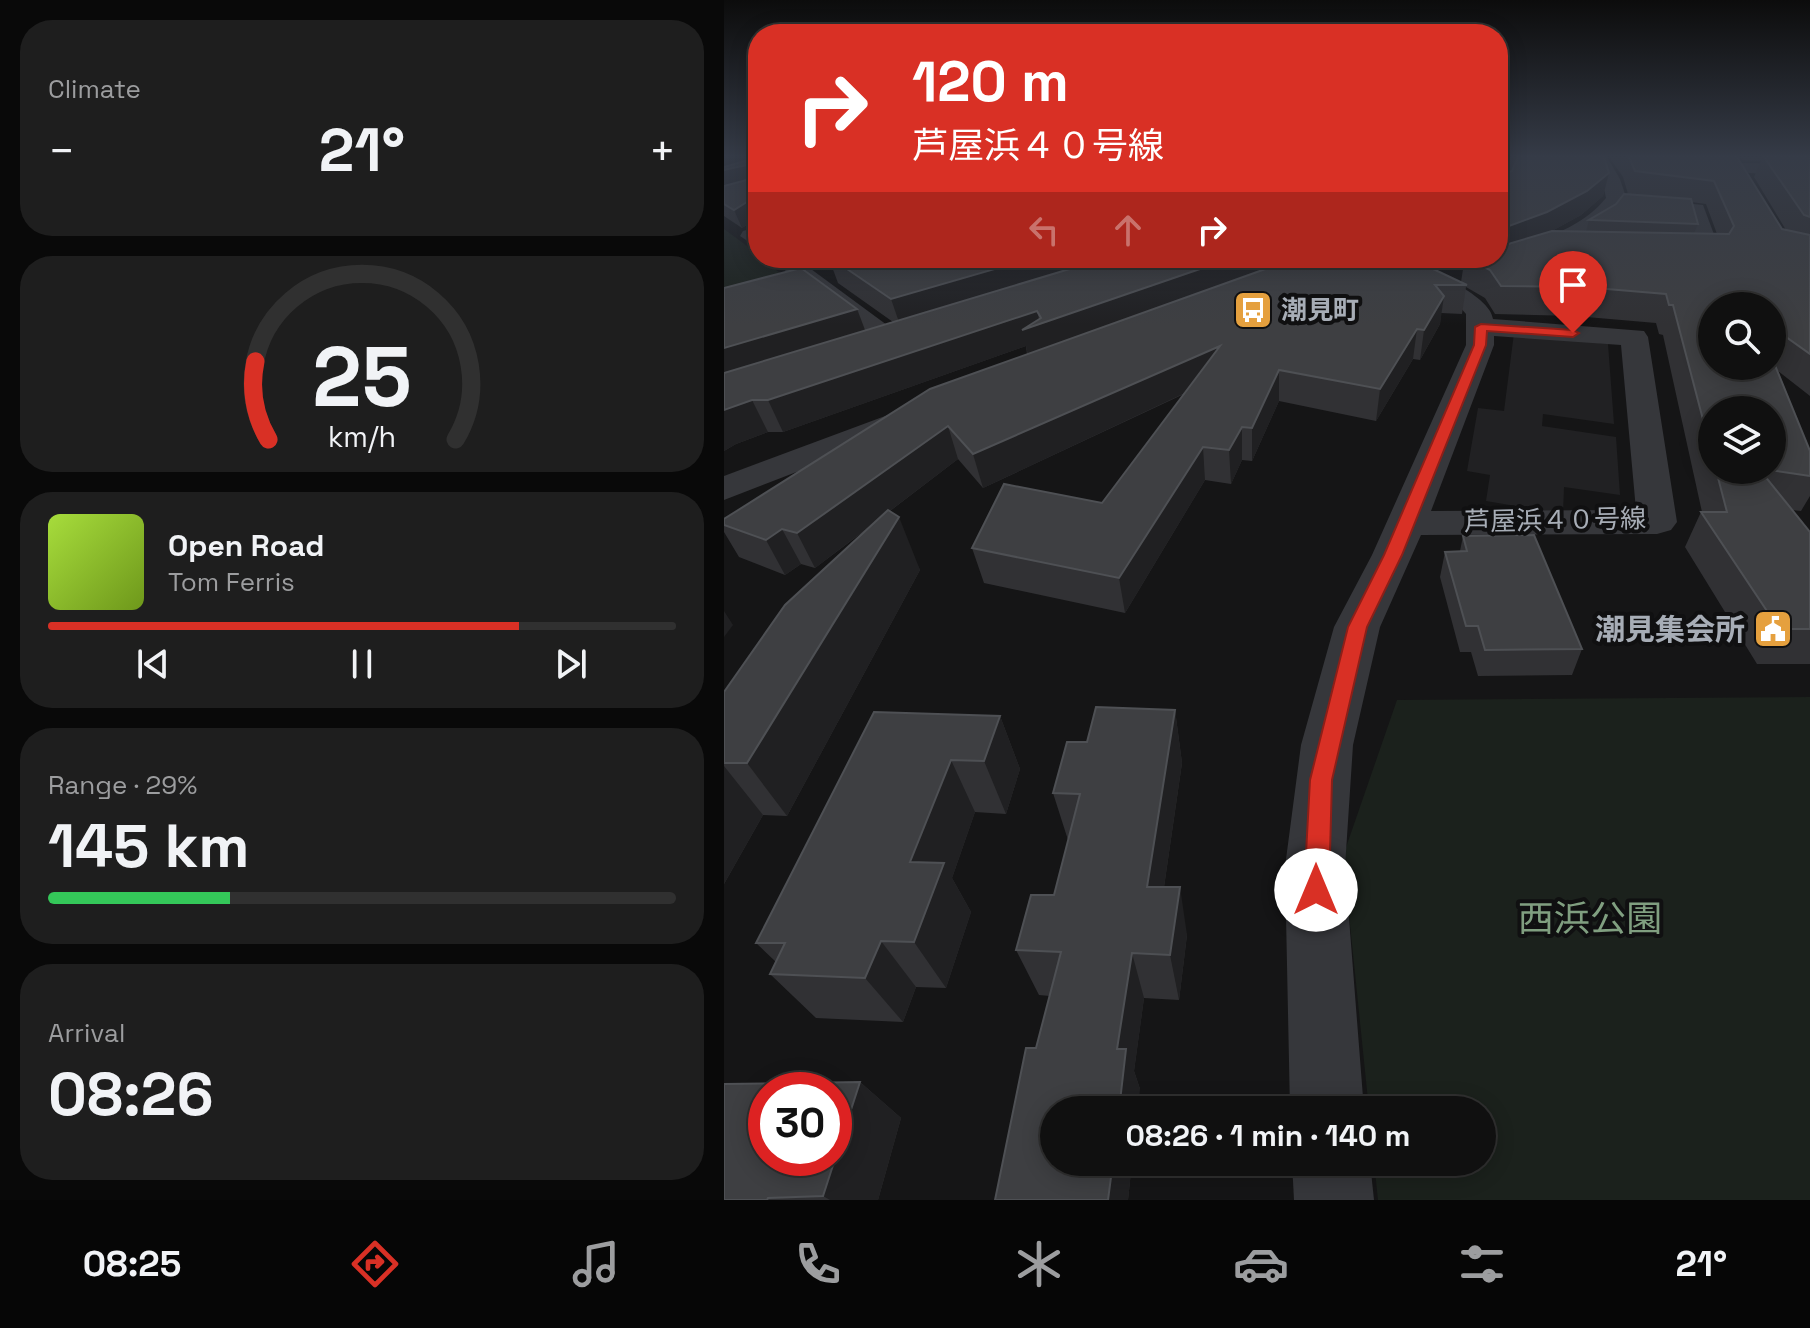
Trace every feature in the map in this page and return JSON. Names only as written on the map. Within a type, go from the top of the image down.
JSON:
[{"type":"street","points":[[1508,258],[1582,229],[1605,213]]},
{"type":"street","points":[[1650,251],[1709,253],[1697,213]]},
{"type":"street","points":[[1542,247],[1591,249]]},
{"type":"street","points":[[795,268],[896,342]]},
{"type":"street","points":[[1326,1096],[1315,867],[1321,780],[1357,627],[1406,523],[1480,345],[1479,313],[1468,300],[1446,277],[1414,268]]},
{"type":"street","points":[[811,280],[839,273]]},
{"type":"street","name":"芦屋浜４０号線","points":[[1406,523],[1657,522],[1634,337],[1481,327]]},
{"type":"street","points":[[859,353],[925,332]]},
{"type":"street","points":[[724,489],[933,409]]},
{"type":"street","points":[[1332,1176],[1334,1200]]},
{"type":"shaded area","points":[[1514,333],[1608,344],[1614,424],[1543,414],[1542,426],[1616,437],[1620,495],[1564,487],[1563,514],[1486,501],[1490,475],[1467,471],[1478,408],[1504,411]]},
{"type":"green space","points":[[724,229],[748,247],[748,268],[773,268],[800,286],[724,306]]},
{"type":"green space","name":"西浜公園","points":[[1810,697],[1810,1200],[1378,1200],[1375,1176],[1496,1176],[1496,1096],[1368,1096],[1343,856],[1397,700]]},
{"type":"building","points":[[1508,213],[1544,213],[1508,226]]},
{"type":"building","points":[[1601,213],[1695,213],[1698,224],[1589,220]]},
{"type":"building","points":[[1728,213],[1772,213],[1782,229],[1810,235],[1810,354],[1786,337],[1786,292],[1698,292],[1698,380],[1781,380],[1810,451],[1810,476],[1786,472],[1786,396],[1698,396],[1698,401],[1673,305],[1669,305],[1666,294],[1583,287],[1501,286],[1486,268],[1508,268],[1508,244],[1552,231],[1729,234],[1734,226]]},
{"type":"building","points":[[801,268],[857,309],[724,348],[724,288]]},
{"type":"building","points":[[846,268],[998,268],[891,299]]},
{"type":"building","points":[[1073,268],[1203,268],[1022,330],[1041,318],[1037,311],[768,400],[752,400],[724,410],[724,373]]},
{"type":"building","points":[[1268,268],[1431,268],[1467,285],[1435,285],[1444,296],[1424,330],[1417,329],[1380,389],[1279,370],[1252,428],[1242,427],[1229,450],[1203,447],[1119,578],[972,548],[1004,484],[1102,503],[1220,346],[973,454],[948,426],[797,533],[782,529],[766,540],[724,525],[724,519],[930,389]]},
{"type":"building","points":[[1720,484],[1771,484],[1810,532],[1810,629],[1779,629],[1701,512],[1727,512]]},
{"type":"building","points":[[888,510],[899,517],[747,763],[724,763],[724,692],[785,605]]},
{"type":"building","points":[[1534,535],[1582,649],[1485,650],[1478,626],[1466,626],[1445,552],[1467,551],[1463,536]]},
{"type":"building","points":[[1096,707],[1175,710],[1147,887],[1180,887],[1170,955],[1132,953],[1117,1049],[1126,1049],[1121,1096],[1040,1096],[1040,1176],[1111,1176],[1108,1200],[995,1200],[1026,1048],[1036,1048],[1061,952],[1016,950],[1031,895],[1054,895],[1080,794],[1053,793],[1067,742],[1087,742]]},
{"type":"building","points":[[874,712],[1000,716],[984,761],[951,760],[910,862],[944,863],[914,942],[881,941],[865,978],[770,974],[785,943],[756,943]]},
{"type":"building","points":[[852,1082],[860,1082],[852,1107]]},
{"type":"building","points":[[724,1084],[748,1084],[748,1176],[829,1176],[823,1196],[724,1200]]},
{"type":"place","name":"潮見町","points":[[1253,310]]},
{"type":"place","name":"潮見集会所","points":[[1773,629]]},
{"type":"route","points":[[1316,890],[1321,780],[1357,627],[1393,555],[1480,345],[1481,327],[1573,333]]}]
